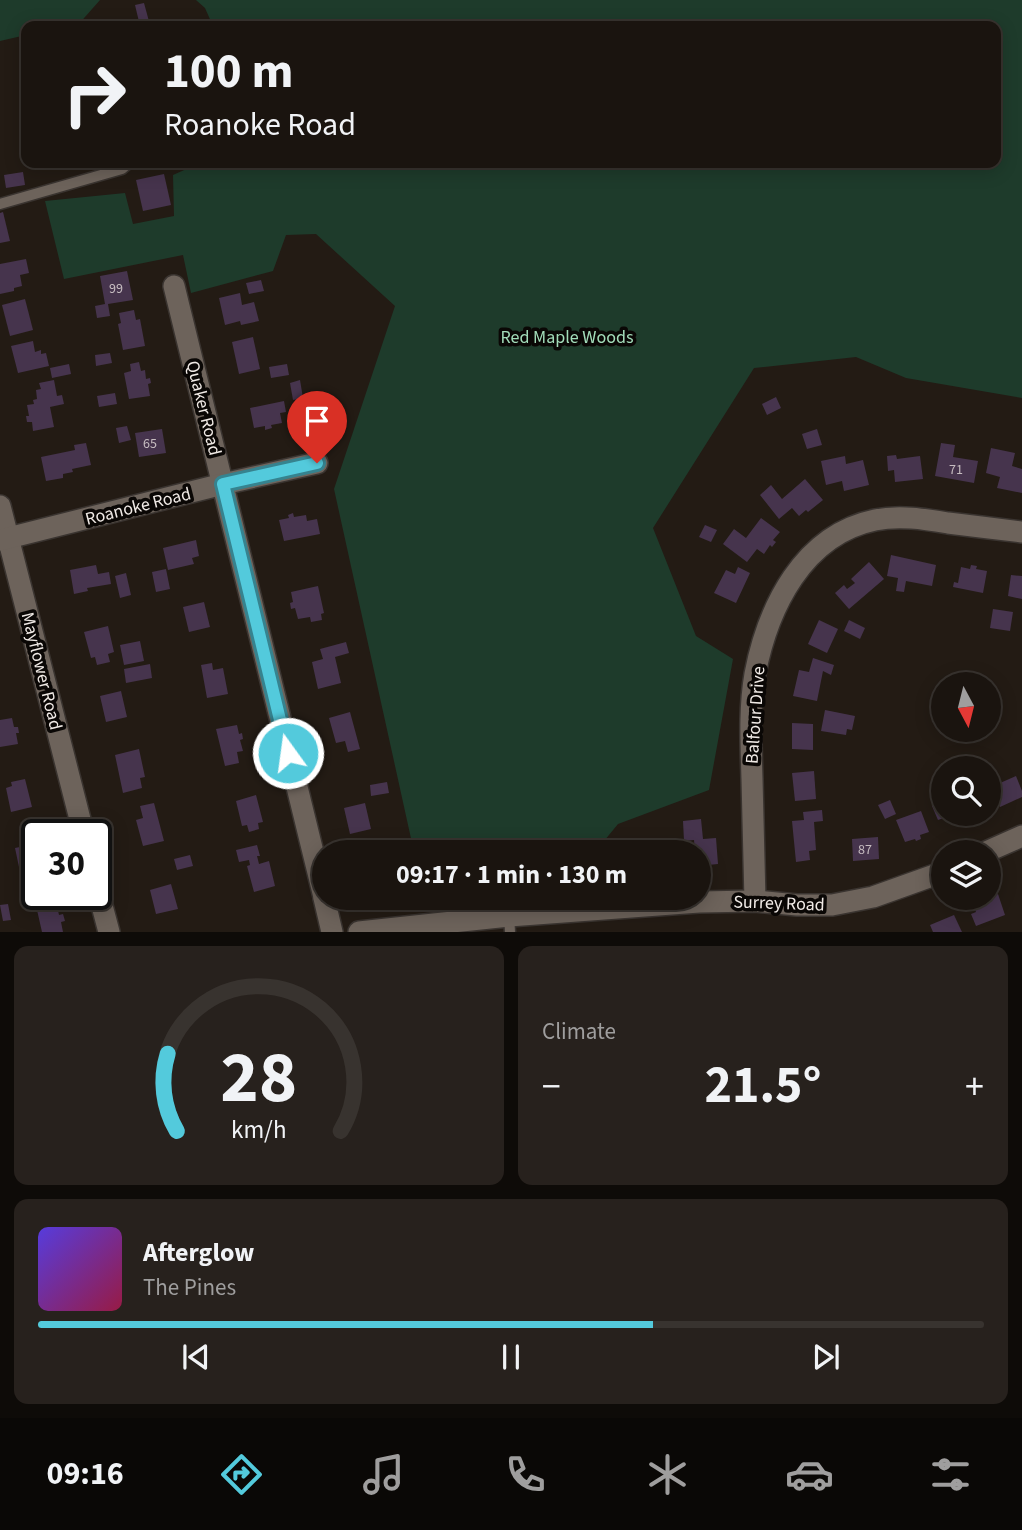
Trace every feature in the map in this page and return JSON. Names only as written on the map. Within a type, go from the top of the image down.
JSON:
[{"type":"street","name":"Quaker Road","points":[[174,286],[312,848]]},
{"type":"street","name":"Roanoke Road","points":[[4,539],[317,463]]},
{"type":"street","name":"Mayflower Road","points":[[0,506],[4,539],[80,819]]},
{"type":"street","name":"Balfour Drive","points":[[755,901],[751,732],[755,675],[764,640],[782,593],[797,570],[813,553],[838,534],[876,519],[901,517],[1022,532]]},
{"type":"street","points":[[1001,845],[1022,836]]},
{"type":"street","name":"Surrey Road","points":[[359,932],[510,924],[699,902],[755,901],[817,906],[846,903],[885,893],[931,876]]},
{"type":"street","points":[[103,910],[109,932]]},
{"type":"street","name":"Quaker Road","points":[[327,910],[332,932]]},
{"type":"lane","points":[[0,204],[123,168]]},
{"type":"green space","points":[[0,0],[100,0],[81,21],[21,21],[21,36],[0,41]]},
{"type":"green space","name":"Red Maple Woods","points":[[196,0],[1022,0],[1022,398],[906,378],[856,357],[754,368],[653,528],[696,636],[733,659],[709,790],[618,824],[605,840],[411,840],[334,489],[395,306],[316,234],[286,235],[273,271],[191,293],[183,255],[64,279],[45,201],[125,193],[133,224],[174,216],[173,175],[189,168],[1001,168],[1001,21],[211,21],[205,8]]},
{"type":"building","points":[[144,3],[149,21],[139,21],[135,5]]},
{"type":"building","points":[[23,172],[25,185],[6,188],[4,175]]},
{"type":"building","points":[[164,174],[171,205],[143,211],[136,180]]},
{"type":"building","points":[[3,212],[10,241],[0,243],[0,213]]},
{"type":"building","points":[[26,259],[29,273],[20,275],[22,286],[0,294],[0,264]]},
{"type":"building","points":[[127,271],[133,300],[108,304],[110,316],[97,318],[95,306],[105,304],[100,276]]},
{"type":"building","points":[[261,280],[264,291],[249,294],[246,283]]},
{"type":"building","points":[[240,293],[242,305],[254,302],[259,321],[241,325],[240,321],[225,325],[219,298]]},
{"type":"building","points":[[25,299],[33,330],[10,336],[2,305]]},
{"type":"building","points":[[134,310],[136,320],[140,319],[145,346],[123,350],[118,324],[121,323],[119,313]]},
{"type":"building","points":[[253,337],[260,369],[239,374],[232,342]]},
{"type":"building","points":[[33,341],[35,352],[41,350],[41,354],[46,353],[49,366],[18,373],[11,346]]},
{"type":"building","points":[[110,353],[112,363],[96,366],[95,355]]},
{"type":"building","points":[[139,362],[141,371],[145,370],[146,379],[150,378],[150,396],[129,399],[124,373],[131,371],[130,364]]},
{"type":"building","points":[[69,364],[71,374],[52,378],[50,368]]},
{"type":"building","points":[[287,364],[289,375],[271,378],[269,367]]},
{"type":"building","points":[[54,380],[57,396],[62,395],[64,404],[50,407],[54,427],[33,431],[32,422],[27,422],[27,405],[34,404],[33,400],[37,399],[36,390],[41,389],[39,383]]},
{"type":"building","points":[[300,380],[303,398],[293,400],[290,383]]},
{"type":"building","points":[[115,393],[117,404],[99,407],[97,396]]},
{"type":"building","points":[[776,397],[781,408],[767,415],[762,404]]},
{"type":"building","points":[[284,401],[286,412],[280,413],[282,423],[271,425],[272,428],[265,430],[265,426],[254,428],[250,408]]},
{"type":"building","points":[[127,426],[131,440],[119,443],[116,428]]},
{"type":"building","points":[[162,429],[166,453],[139,457],[135,433]]},
{"type":"building","points":[[817,429],[822,445],[807,449],[802,434]]},
{"type":"building","points":[[86,443],[91,465],[72,469],[73,472],[63,474],[63,478],[46,481],[41,457],[75,450],[74,445]]},
{"type":"building","points":[[941,443],[955,445],[953,457],[978,461],[974,483],[935,476]]},
{"type":"building","points":[[991,448],[1015,453],[1012,466],[1022,469],[1022,493],[997,488],[1000,477],[986,473]]},
{"type":"building","points":[[896,455],[897,459],[920,456],[923,479],[895,482],[894,470],[888,471],[887,456]]},
{"type":"building","points":[[845,456],[846,464],[863,460],[869,485],[844,491],[842,481],[826,485],[821,461]]},
{"type":"building","points":[[805,479],[823,500],[799,516],[792,508],[779,519],[760,495],[771,485],[782,499]]},
{"type":"building","points":[[293,513],[294,517],[306,515],[307,521],[317,519],[320,534],[284,541],[279,520],[289,518],[288,515]]},
{"type":"building","points":[[761,518],[780,532],[773,540],[776,542],[772,547],[770,545],[764,554],[757,549],[747,562],[723,544],[734,529],[746,538]]},
{"type":"building","points":[[705,525],[717,530],[711,542],[699,537]]},
{"type":"building","points":[[196,540],[199,556],[192,558],[194,564],[168,570],[163,548]]},
{"type":"building","points":[[891,555],[936,565],[932,586],[906,581],[904,592],[896,591],[898,578],[887,576]]},
{"type":"building","points":[[869,562],[884,579],[849,609],[835,593],[844,585],[847,589],[855,583],[851,579]]},
{"type":"building","points":[[96,565],[98,574],[109,572],[111,584],[87,588],[88,591],[74,594],[70,570]]},
{"type":"building","points":[[971,565],[987,571],[983,593],[953,587],[954,582],[958,583],[961,567],[970,569]]},
{"type":"building","points":[[738,567],[750,573],[736,603],[714,593],[726,570],[735,574]]},
{"type":"building","points":[[166,569],[170,589],[156,592],[152,572]]},
{"type":"building","points":[[126,573],[131,595],[120,598],[115,576]]},
{"type":"building","points":[[1011,575],[1022,576],[1022,599],[1008,596]]},
{"type":"building","points":[[318,586],[324,613],[321,614],[322,620],[311,622],[310,617],[298,619],[295,608],[291,609],[291,592]]},
{"type":"building","points":[[204,602],[210,627],[189,632],[183,607]]},
{"type":"building","points":[[993,609],[1013,612],[1010,631],[990,628]]},
{"type":"building","points":[[819,620],[838,629],[827,653],[808,644]]},
{"type":"building","points":[[849,620],[865,628],[860,639],[844,631]]},
{"type":"building","points":[[108,626],[114,652],[108,654],[110,662],[97,665],[95,657],[91,658],[84,632]]},
{"type":"building","points":[[140,641],[144,661],[124,665],[120,645]]},
{"type":"building","points":[[346,642],[349,653],[335,657],[341,683],[318,689],[312,662],[323,659],[320,649]]},
{"type":"building","points":[[813,658],[834,665],[831,675],[823,671],[817,701],[793,696],[799,670],[809,672]]},
{"type":"building","points":[[212,663],[213,670],[223,668],[228,694],[207,698],[201,665]]},
{"type":"building","points":[[150,664],[152,678],[126,683],[124,669]]},
{"type":"building","points":[[121,691],[127,717],[106,722],[100,696]]},
{"type":"building","points":[[825,710],[855,716],[852,730],[847,729],[846,735],[821,731]]},
{"type":"building","points":[[350,712],[360,749],[348,752],[345,741],[336,743],[329,718]]},
{"type":"building","points":[[12,718],[14,727],[18,727],[18,744],[0,747],[0,720]]},
{"type":"building","points":[[792,723],[813,724],[813,750],[792,749]]},
{"type":"building","points":[[237,725],[239,734],[242,733],[243,739],[240,740],[243,751],[237,752],[239,763],[225,766],[216,729]]},
{"type":"building","points":[[139,749],[145,777],[140,778],[142,788],[123,793],[115,755]]},
{"type":"building","points":[[814,771],[816,799],[795,801],[792,773]]},
{"type":"building","points":[[1016,776],[1022,797],[1001,807],[1001,783]]},
{"type":"building","points":[[25,779],[32,807],[11,812],[6,788],[12,786],[11,782]]},
{"type":"building","points":[[387,782],[389,793],[371,796],[370,785]]},
{"type":"building","points":[[256,795],[263,822],[258,823],[259,829],[249,832],[247,825],[242,826],[236,801]]},
{"type":"building","points":[[890,800],[896,814],[885,819],[878,805]]},
{"type":"building","points":[[154,803],[164,841],[143,846],[136,820],[143,818],[140,806]]},
{"type":"building","points":[[365,803],[371,829],[350,834],[344,808]]},
{"type":"building","points":[[822,810],[823,821],[814,822],[816,850],[809,851],[810,860],[796,862],[792,821],[804,820],[803,812]]},
{"type":"building","points":[[921,811],[929,832],[920,835],[921,839],[905,842],[896,820]]},
{"type":"building","points":[[701,819],[703,839],[716,838],[718,864],[711,865],[711,840],[684,840],[683,821]]},
{"type":"building","points":[[878,837],[879,859],[853,861],[852,839]]},
{"type":"building","points":[[257,845],[259,864],[269,861],[275,886],[254,892],[247,866],[250,865],[249,860],[239,862],[236,850]]},
{"type":"building","points":[[21,847],[21,876],[15,848]]},
{"type":"building","points":[[190,855],[193,866],[177,870],[174,859]]},
{"type":"building","points":[[171,884],[178,909],[156,914],[150,890]]},
{"type":"building","points":[[1001,903],[1005,915],[976,926],[971,914],[975,910],[1001,910]]},
{"type":"building","points":[[8,904],[11,920],[3,921],[0,905]]},
{"type":"building","points":[[37,910],[58,910],[59,915],[63,914],[63,932],[42,932]]},
{"type":"building","points":[[954,915],[962,932],[933,932],[930,925]]},
{"type":"route","points":[[288,753],[223,484],[317,463]]}]
